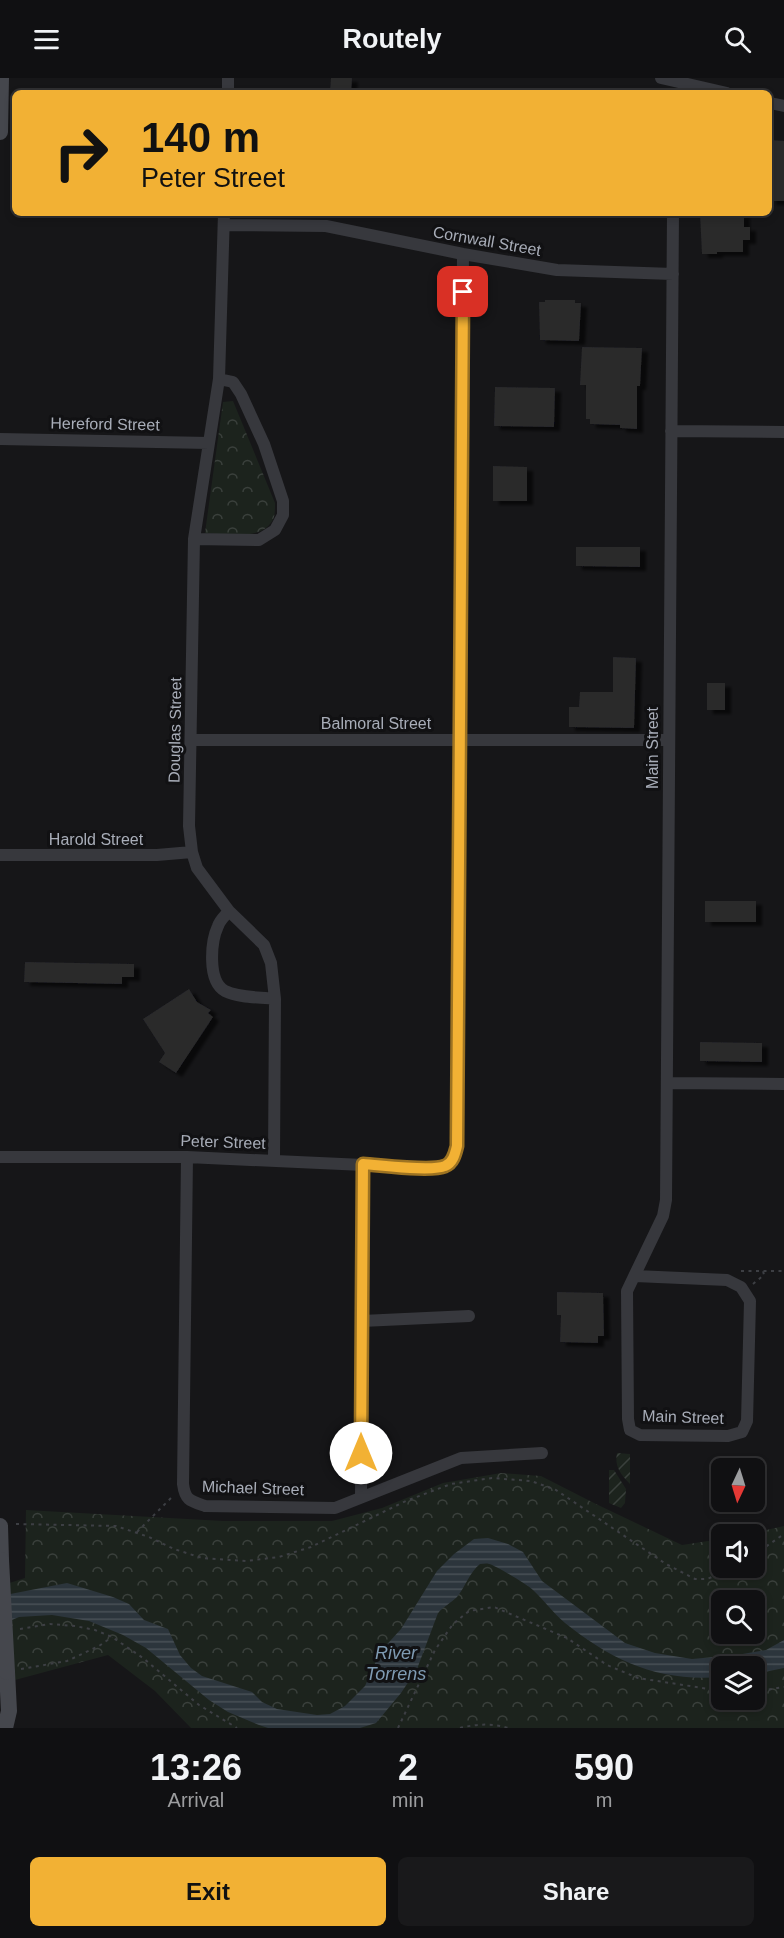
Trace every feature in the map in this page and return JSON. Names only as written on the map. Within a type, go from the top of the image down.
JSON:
[{"type":"main road","points":[[0,132],[1,78]]},
{"type":"main road","points":[[5,1728],[9,1710],[1,1560],[6,1525]]},
{"type":"street","points":[[661,78],[676,84],[710,90]]},
{"type":"street","name":"Main Street","points":[[635,1276],[727,1280],[741,1287],[750,1301],[747,1421],[742,1432],[728,1436],[640,1436],[630,1430],[628,1419],[627,1291],[663,1216],[666,1205],[673,216]]},
{"type":"street","name":"Cornwall Street","points":[[224,219],[326,226],[463,254],[557,270],[673,274]]},
{"type":"street","name":"Douglas Street","points":[[224,219],[219,379],[194,539],[189,826],[192,852],[197,868],[229,911],[264,945],[272,963],[275,999],[274,1160]]},
{"type":"street","points":[[460,739],[463,254]]},
{"type":"street","points":[[194,539],[259,540],[275,530],[284,515],[284,501],[264,444],[241,394],[233,382],[219,379]]},
{"type":"street","points":[[671,430],[784,432]]},
{"type":"street","name":"Hereford Street","points":[[0,439],[209,443]]},
{"type":"street","name":"Peter Street","points":[[0,1157],[187,1158],[429,1168],[446,1166],[454,1158],[457,1146],[460,739]]},
{"type":"street","name":"Balmoral Street","points":[[191,740],[669,740]]},
{"type":"street","name":"Harold Street","points":[[0,855],[157,855],[192,852]]},
{"type":"street","points":[[229,911],[219,923],[215,934],[212,960],[214,978],[222,990],[239,995],[275,999]]},
{"type":"street","points":[[667,1083],[784,1084]]},
{"type":"street","name":"Michael Street","points":[[187,1158],[183,1484],[184,1495],[192,1502],[205,1506],[335,1508],[461,1458],[542,1452]]},
{"type":"street","points":[[361,1497],[363,1164]]},
{"type":"street","points":[[362,1321],[469,1316]]},
{"type":"path","points":[[735,1271],[784,1271]]},
{"type":"path","points":[[753,1284],[764,1275],[764,1271]]},
{"type":"path","points":[[6,1525],[116,1526],[202,1558],[246,1561],[279,1557],[311,1547],[406,1501],[451,1484],[492,1478],[531,1481],[555,1490],[666,1564],[695,1579],[711,1577]]},
{"type":"path","points":[[136,1533],[167,1504],[183,1484]]},
{"type":"path","points":[[765,1547],[784,1534]]},
{"type":"path","points":[[398,1728],[435,1650],[453,1624],[469,1611],[494,1607],[567,1638],[607,1665],[638,1678],[711,1689]]},
{"type":"path","points":[[18,1629],[50,1624],[75,1626],[95,1630],[112,1637],[143,1658],[199,1705],[237,1728]]},
{"type":"path","points":[[7,1672],[67,1661],[99,1646],[112,1637]]},
{"type":"path","points":[[765,1690],[784,1687]]},
{"type":"path","points":[[460,1728],[476,1724],[500,1725],[508,1728]]},
{"type":"green space","points":[[233,401],[275,503],[274,517],[269,525],[253,533],[233,535],[205,533],[223,402]]},
{"type":"green space","points":[[617,1453],[630,1454],[630,1484],[619,1470],[616,1462]]},
{"type":"green space","points":[[609,1470],[614,1470],[626,1489],[625,1503],[621,1508],[609,1503]]},
{"type":"green space","points":[[501,1473],[541,1476],[682,1545],[711,1541],[711,1578],[765,1578],[765,1530],[784,1526],[784,1728],[191,1728],[155,1691],[108,1655],[0,1684],[0,1586],[25,1578],[26,1510],[223,1521],[332,1521],[382,1508],[443,1483]]},
{"type":"water","name":"River Torrens","points":[[488,1538],[508,1544],[523,1552],[542,1581],[625,1643],[655,1653],[692,1659],[711,1657],[711,1677],[677,1676],[657,1672],[619,1658],[583,1636],[561,1619],[530,1587],[504,1571],[487,1564],[480,1564],[473,1571],[457,1597],[438,1613],[417,1669],[401,1693],[376,1723],[360,1728],[268,1728],[259,1725],[228,1712],[209,1700],[146,1648],[123,1635],[89,1621],[52,1615],[19,1617],[0,1625],[0,1596],[67,1583],[129,1604],[144,1620],[168,1629],[180,1655],[191,1668],[202,1676],[252,1692],[262,1702],[277,1709],[317,1715],[330,1714],[345,1706],[365,1686],[380,1652],[401,1629],[437,1571],[474,1539]]},
{"type":"water","name":"River Torrens","points":[[784,1640],[784,1668],[765,1672],[765,1656],[726,1656],[766,1650]]},
{"type":"building","points":[[331,78],[352,78],[351,90],[330,90]]},
{"type":"building","points":[[772,140],[784,141],[784,201],[772,201]]},
{"type":"building","points":[[700,216],[744,216],[744,227],[750,227],[750,240],[743,240],[743,252],[702,254]]},
{"type":"building","points":[[545,300],[575,300],[575,303],[581,303],[579,341],[540,340],[539,302],[545,302]]},
{"type":"building","points":[[582,347],[642,348],[640,386],[637,386],[637,429],[620,428],[620,425],[590,424],[590,419],[586,419],[586,385],[580,385]]},
{"type":"building","points":[[495,387],[555,388],[554,427],[494,426]]},
{"type":"building","points":[[493,466],[527,467],[527,501],[493,501]]},
{"type":"building","points":[[576,547],[640,547],[640,567],[576,566]]},
{"type":"building","points":[[613,657],[636,658],[634,728],[569,727],[569,707],[579,707],[580,692],[613,692]]},
{"type":"building","points":[[707,683],[725,683],[725,710],[707,710]]},
{"type":"building","points":[[705,901],[756,901],[756,922],[705,922]]},
{"type":"building","points":[[25,962],[134,964],[134,977],[122,977],[122,984],[24,982]]},
{"type":"building","points":[[189,989],[197,1002],[211,1010],[208,1013],[213,1017],[176,1073],[159,1062],[165,1053],[143,1019]]},
{"type":"building","points":[[700,1042],[762,1043],[762,1062],[700,1061]]},
{"type":"building","points":[[557,1292],[603,1293],[604,1336],[598,1336],[598,1343],[560,1342],[561,1315],[557,1315]]},
{"type":"route","points":[[361,1453],[363,1164],[429,1168],[446,1166],[454,1158],[457,1146],[463,292]]}]
